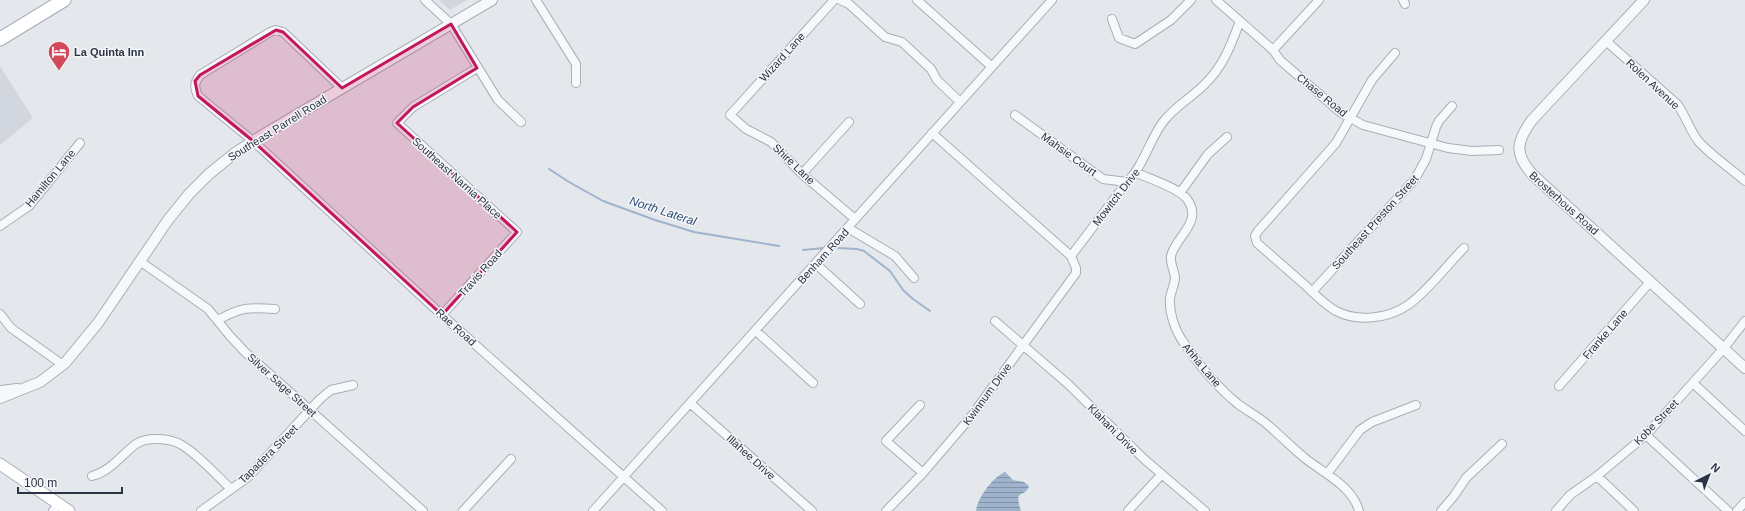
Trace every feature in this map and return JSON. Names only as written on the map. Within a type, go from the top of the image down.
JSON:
[{"type":"main road","points":[[0,39],[64,0]]},
{"type":"main road","points":[[0,464],[56,507],[69,511]]},
{"type":"street","points":[[425,0],[451,24],[498,100],[521,122]]},
{"type":"street","name":"Southeast Parrell Road","points":[[0,398],[43,380],[63,365],[98,323],[141,262],[168,220],[189,194],[209,174],[253,141],[492,0]]},
{"type":"street","points":[[536,0],[576,64],[576,83]]},
{"type":"street","name":"Wizard Lane","points":[[730,115],[834,0]]},
{"type":"street","points":[[840,0],[848,4],[885,37],[902,42],[931,69],[937,80],[960,102]]},
{"type":"street","points":[[917,0],[991,66]]},
{"type":"street","name":"Benham Road","points":[[593,511],[816,264],[991,66],[1052,0]]},
{"type":"street","points":[[1112,18],[1120,38],[1135,44],[1171,20],[1191,0]]},
{"type":"street","name":"Chase Road","points":[[1216,0],[1273,50],[1280,60],[1340,112],[1363,125],[1448,148],[1472,151],[1499,150]]},
{"type":"street","points":[[1273,50],[1320,0]]},
{"type":"street","name":"Brosterhous Road","points":[[1644,0],[1532,120],[1520,139],[1518,149],[1523,163],[1533,175],[1745,368]]},
{"type":"street","name":"Mowitch Drive","points":[[1070,256],[1127,182],[1137,173],[1159,128],[1167,117],[1203,86],[1222,63],[1240,21]]},
{"type":"street","name":"Rae Road","points":[[342,88],[282,32],[276,30],[270,32],[200,75],[195,81],[195,89],[198,96],[253,141],[442,315],[662,511]]},
{"type":"street","name":"Rolen Avenue","points":[[1606,41],[1677,104],[1684,114],[1693,134],[1700,143],[1745,181]]},
{"type":"street","points":[[1395,53],[1376,74],[1336,143],[1262,225],[1255,236],[1257,243],[1312,292],[1336,310],[1350,316],[1367,318],[1387,314],[1408,306],[1464,248]]},
{"type":"street","name":"Southeast Narnia Place","points":[[477,68],[413,106],[397,123],[517,232]]},
{"type":"street","name":"Southeast Preston Street","points":[[1312,292],[1415,179],[1426,159],[1439,121],[1452,106]]},
{"type":"street","name":"Shire Lane","points":[[730,115],[746,129],[771,142],[802,174],[855,219]]},
{"type":"street","name":"Mahsie Court","points":[[1015,115],[1103,179],[1127,182]]},
{"type":"street","points":[[802,174],[849,122]]},
{"type":"street","points":[[932,133],[1070,256]]},
{"type":"street","points":[[1180,193],[1208,154],[1227,137]]},
{"type":"street","name":"Hamilton Lane","points":[[0,226],[30,206],[80,143]]},
{"type":"street","name":"Ahha Lane","points":[[1137,173],[1180,193],[1187,199],[1192,207],[1192,216],[1188,229],[1175,248],[1171,257],[1175,278],[1170,296],[1170,307],[1173,321],[1182,340],[1194,358],[1221,388],[1238,404],[1263,420],[1306,459],[1349,492],[1357,502],[1359,511]]},
{"type":"street","points":[[848,228],[895,256],[914,278]]},
{"type":"street","name":"Travis Road","points":[[442,315],[517,232]]},
{"type":"street","name":"Kwinnum Drive","points":[[886,511],[923,473],[970,418],[1072,280],[1076,273],[1076,268],[1070,256]]},
{"type":"street","name":"Silver Sage Street","points":[[141,262],[192,296],[208,309],[245,352],[423,511]]},
{"type":"street","points":[[816,264],[860,304]]},
{"type":"street","name":"Franke Lane","points":[[1559,386],[1651,282]]},
{"type":"street","points":[[218,320],[234,311],[250,308],[275,309]]},
{"type":"street","points":[[0,314],[11,328],[63,365]]},
{"type":"street","name":"Klahani Drive","points":[[994,321],[1073,389],[1161,475],[1205,511]]},
{"type":"street","name":"Kobe Street","points":[[1556,511],[1570,495],[1597,476],[1646,435],[1724,348],[1745,321]]},
{"type":"street","points":[[756,330],[813,383]]},
{"type":"street","points":[[1693,383],[1745,430]]},
{"type":"street","name":"Tapadera Street","points":[[201,511],[248,476],[320,399],[331,390],[353,385]]},
{"type":"street","name":"Southeast Parrell Road","points":[[0,391],[23,389]]},
{"type":"street","name":"Illahee Drive","points":[[690,403],[812,511]]},
{"type":"street","points":[[920,405],[886,442],[923,473]]},
{"type":"street","points":[[1327,474],[1360,430],[1372,422],[1416,406]]},
{"type":"street","points":[[1646,435],[1728,511]]},
{"type":"street","points":[[92,476],[107,470],[137,443],[149,439],[164,440],[177,443],[188,450],[231,489]]},
{"type":"street","points":[[1441,511],[1454,496],[1466,478],[1502,444]]},
{"type":"street","points":[[463,511],[511,459]]},
{"type":"street","points":[[1128,511],[1161,475]]},
{"type":"street","points":[[1597,476],[1634,511]]},
{"type":"street","points":[[1737,511],[1745,502]]},
{"type":"highlighted area","points":[[451,24],[477,68],[413,107],[397,123],[517,232],[442,315],[253,141],[198,96],[195,81],[200,75],[276,30],[283,32],[342,88]]},
{"type":"shaded area","points":[[439,0],[467,0],[450,10]]},
{"type":"shaded area","points":[[0,66],[33,118],[0,145]]},
{"type":"water","points":[[1005,472],[1013,480],[1024,482],[1029,486],[1025,492],[1020,494],[1018,499],[1021,511],[976,511],[986,488]]},
{"type":"waterway","name":"North Lateral","points":[[549,169],[603,201],[655,220],[694,232],[779,246]]},
{"type":"waterway","name":"North Lateral","points":[[803,250],[824,248]]},
{"type":"waterway","name":"North Lateral","points":[[837,248],[857,249],[864,251],[890,271],[903,290],[930,311]]},
{"type":"place","name":"La Quinta Inn","points":[[59,72]]}]
